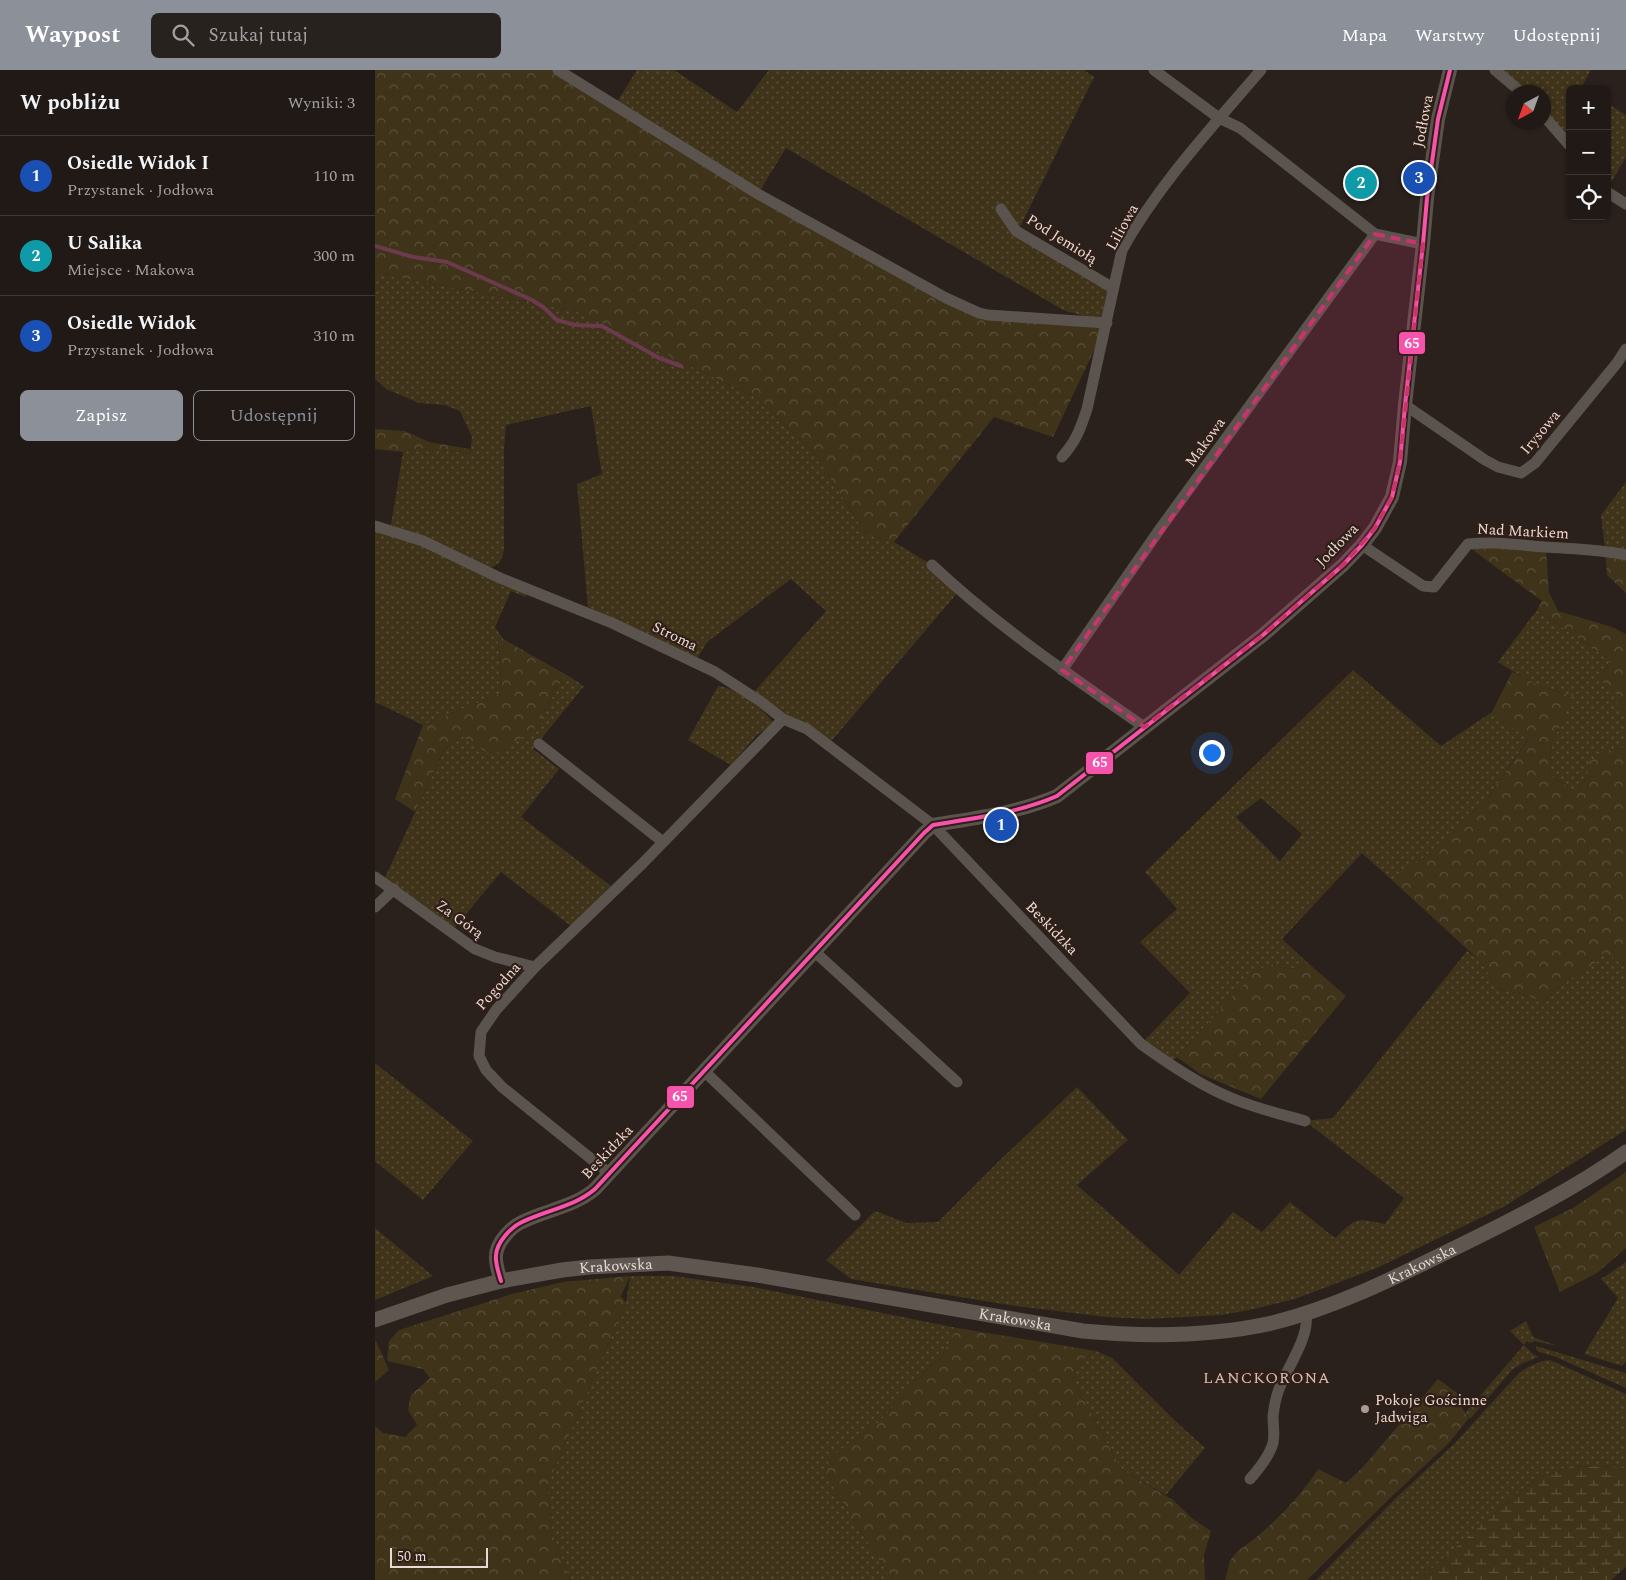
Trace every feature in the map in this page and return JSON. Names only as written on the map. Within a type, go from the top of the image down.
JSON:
[{"type":"main road","name":"Krakowska","points":[[375,1320],[447,1295],[501,1281],[589,1267],[669,1263],[757,1275],[1053,1327],[1138,1335],[1223,1331],[1271,1323],[1305,1313],[1405,1272],[1513,1220],[1626,1152]]},
{"type":"street","points":[[558,70],[758,194],[938,293],[979,313],[1107,323]]},
{"type":"street","points":[[1154,70],[1219,118],[1240,128],[1375,234],[1423,244]]},
{"type":"street","name":"Liliowa","points":[[1062,457],[1079,435],[1087,409],[1122,250],[1135,227],[1167,183],[1219,118],[1261,70]]},
{"type":"street","name":"Jodłowa","points":[[933,825],[1008,812],[1057,796],[1263,635],[1343,565],[1375,528],[1392,497],[1401,462],[1405,404],[1427,198],[1438,119],[1450,70]]},
{"type":"street","points":[[1495,70],[1513,85]]},
{"type":"street","points":[[1551,124],[1566,141]]},
{"type":"street","points":[[1611,195],[1626,204]]},
{"type":"street","name":"Pod Jemiołą","points":[[1001,209],[1016,231],[1113,288]]},
{"type":"street","name":"Makowa","points":[[1062,670],[1162,526],[1375,234]]},
{"type":"street","name":"Irysowa","points":[[1405,404],[1485,460],[1498,467],[1521,472],[1535,463],[1617,363],[1626,348]]},
{"type":"street","name":"Stroma","points":[[375,526],[423,541],[500,578],[612,623],[715,672],[760,701],[783,719],[807,729],[933,825]]},
{"type":"street","name":"Nad Markiem","points":[[1362,545],[1423,586],[1433,587],[1469,544],[1487,542],[1508,543],[1605,550],[1626,555]]},
{"type":"street","points":[[932,565],[959,591],[992,617],[1062,670],[1144,727]]},
{"type":"street","name":"Pogodna","points":[[610,1174],[502,1087],[486,1070],[479,1056],[481,1032],[487,1021],[535,967],[663,842],[783,719]]},
{"type":"street","points":[[539,744],[663,842]]},
{"type":"street","name":"Beskidzka","points":[[501,1281],[496,1255],[506,1235],[520,1222],[586,1197],[610,1174],[933,825],[1141,1044],[1167,1063],[1222,1094],[1305,1121]]},
{"type":"street","name":"Za Górą","points":[[375,877],[475,949],[495,957],[535,967]]},
{"type":"street","points":[[375,907],[393,889]]},
{"type":"street","points":[[815,952],[957,1082]]},
{"type":"street","points":[[704,1071],[855,1215]]},
{"type":"street","points":[[1250,1479],[1262,1466],[1273,1443],[1273,1415],[1276,1400],[1304,1335],[1307,1321],[1305,1313]]},
{"type":"highlighted area","points":[[1375,234],[1423,244],[1400,462],[1392,497],[1375,528],[1343,565],[1263,635],[1144,727],[1062,670]]},
{"type":"green space","points":[[375,70],[558,70],[709,164],[979,313],[1107,323],[1053,437],[994,417],[894,542],[866,534],[815,454],[757,398],[576,311],[375,273]]},
{"type":"green space","points":[[637,70],[674,70],[737,112],[769,70],[1084,70],[1094,77],[1020,227],[1114,282],[1107,323],[1063,310],[786,148],[758,194],[615,105]]},
{"type":"green space","points":[[1495,70],[1591,70],[1583,85],[1566,85],[1566,141],[1551,123],[1551,85],[1513,85]]},
{"type":"green space","points":[[1611,106],[1626,115],[1626,157],[1611,182]]},
{"type":"green space","points":[[375,273],[576,311],[757,398],[815,454],[866,534],[894,542],[932,565],[959,591],[828,745],[783,719],[755,691],[826,611],[791,579],[707,642],[697,659],[588,607],[577,484],[602,474],[591,406],[506,425],[504,449],[504,550],[498,564],[489,568],[391,525],[403,452],[419,448],[462,452],[470,455],[472,437],[460,411],[445,405],[419,403],[386,389],[375,379]]},
{"type":"green space","points":[[375,429],[405,431],[429,442],[470,449],[470,455],[462,452],[419,448],[403,452],[375,449]]},
{"type":"green space","points":[[1626,482],[1626,555],[1605,550],[1601,515]]},
{"type":"green space","points":[[375,529],[420,543],[526,592],[526,597],[511,591],[495,627],[503,639],[498,637],[502,693],[423,725],[375,702]]},
{"type":"green space","points":[[1470,548],[1546,549],[1549,592],[1558,611],[1612,627],[1626,634],[1626,712],[1618,707],[1616,694],[1601,679],[1610,660],[1537,610],[1542,601]]},
{"type":"green space","points":[[1605,550],[1626,555],[1626,593],[1607,575]]},
{"type":"green space","points":[[1537,610],[1610,660],[1601,679],[1605,685],[1617,694],[1618,707],[1626,712],[1626,747],[1606,751],[1574,796],[1567,786],[1549,775],[1552,741],[1561,725],[1572,694],[1552,690],[1533,683],[1498,662]]},
{"type":"green space","points":[[498,636],[565,674],[534,730],[492,756],[457,733],[441,756],[415,812],[395,799],[423,725],[502,693]]},
{"type":"green space","points":[[1353,670],[1441,746],[1492,712],[1528,739],[1489,796],[1458,829],[1394,882],[1362,853],[1282,939],[1308,963],[1299,968],[1285,968],[1270,964],[1255,972],[1177,1057],[1167,1063],[1141,1044],[1190,993],[1140,942],[1177,909],[1145,872]],"holes":[[[1261,798],[1302,834],[1280,861],[1236,817]]]},
{"type":"green space","points":[[1512,672],[1549,689],[1573,694],[1561,725],[1552,741],[1549,775],[1567,786],[1574,796],[1587,778],[1589,762],[1606,751],[1626,747],[1626,965],[1604,953],[1590,968],[1571,978],[1541,1003],[1529,996],[1499,989],[1479,960],[1394,882],[1458,829],[1489,796],[1528,740],[1492,712]]},
{"type":"green space","points":[[565,674],[584,686],[533,749],[559,769],[521,817],[611,886],[571,926],[501,872],[451,932],[383,882],[441,756],[457,733],[534,730]]},
{"type":"green space","points":[[718,686],[734,691],[749,699],[774,723],[756,736],[731,765],[688,740]]},
{"type":"green space","points":[[1467,951],[1479,960],[1499,989],[1529,996],[1541,1003],[1571,978],[1590,968],[1604,953],[1626,965],[1626,1130],[1505,1206],[1379,1267],[1295,1299],[1254,1309],[1222,1315],[1147,1319],[1106,1317],[1015,1306],[851,1279],[826,1260],[875,1211],[907,1223],[938,1222],[1077,1087],[1128,1140],[1077,1185],[1179,1275],[1233,1212],[1262,1232],[1290,1202],[1335,1238],[1348,1226],[1357,1221],[1362,1220],[1385,1224],[1404,1198],[1305,1121],[1333,1118]]},
{"type":"green space","points":[[1308,963],[1346,996],[1261,1099],[1200,1074],[1177,1057],[1255,972],[1270,964],[1285,968],[1299,968]]},
{"type":"green space","points":[[375,1063],[473,1141],[423,1200],[375,1161]]},
{"type":"green space","points":[[1626,1172],[1626,1248],[1597,1273],[1560,1292],[1534,1227],[1573,1208]]},
{"type":"green space","points":[[375,1228],[433,1276],[375,1300]]},
{"type":"green space","points":[[1626,1262],[1626,1362],[1622,1366],[1584,1354],[1618,1298],[1601,1279]]},
{"type":"green space","points":[[630,1276],[673,1276],[753,1287],[957,1328],[940,1359],[928,1368],[877,1424],[831,1457],[826,1470],[835,1490],[892,1580],[570,1580],[553,1535],[547,1486],[626,1303]]},
{"type":"green space","points":[[630,1276],[621,1296],[626,1303],[547,1486],[553,1535],[570,1580],[375,1580],[375,1426],[383,1433],[405,1437],[417,1425],[408,1410],[411,1395],[430,1378],[423,1369],[387,1361],[389,1341],[399,1330],[512,1294],[563,1282]]},
{"type":"green space","points":[[1526,1321],[1533,1337],[1557,1346],[1535,1341],[1530,1343],[1527,1341],[1524,1345],[1510,1331]]},
{"type":"green space","points":[[957,1328],[1096,1351],[1080,1363],[1076,1370],[1074,1381],[1121,1469],[1173,1500],[1193,1519],[1211,1531],[1204,1555],[1205,1580],[892,1580],[835,1490],[826,1470],[830,1457],[877,1424],[928,1368],[940,1359]]},
{"type":"green space","points":[[375,1342],[389,1370],[375,1382]]},
{"type":"green space","points":[[1524,1345],[1539,1357],[1521,1364],[1512,1370],[1470,1419],[1466,1412]]},
{"type":"green space","points":[[1536,1346],[1626,1373],[1626,1388],[1556,1357],[1539,1352]]},
{"type":"green space","points":[[1096,1351],[1112,1358],[1205,1448],[1166,1495],[1121,1469],[1074,1381],[1076,1370],[1080,1363]]},
{"type":"green space","points":[[1550,1360],[1626,1394],[1626,1469],[1603,1466],[1571,1467],[1538,1477],[1419,1580],[1316,1580],[1396,1498],[1456,1442],[1518,1374],[1533,1365]]},
{"type":"green space","points":[[1438,1379],[1457,1393],[1462,1408],[1469,1418],[1449,1443],[1307,1580],[1225,1580],[1230,1561],[1233,1557],[1283,1513],[1306,1487],[1318,1469],[1346,1483],[1363,1467]]},
{"type":"green space","points":[[1603,1466],[1626,1469],[1626,1567],[1611,1580],[1419,1580],[1538,1477],[1571,1467]]},
{"type":"waterway","points":[[375,246],[413,257],[447,262],[532,300],[557,320],[575,325],[602,326],[659,358],[681,366]]},
{"type":"transit line","name":"65","points":[[501,1281],[496,1255],[499,1245],[509,1231],[522,1222],[578,1200],[595,1189],[933,825],[1012,811],[1057,796],[1263,635],[1343,565],[1362,545],[1375,528],[1392,497],[1400,462],[1427,198],[1438,119],[1450,70]]},
{"type":"place","name":"Osiedle Widok","points":[[1419,178]]},
{"type":"place","name":"U Salika","points":[[1361,183]]},
{"type":"place","name":"Osiedle Widok I","points":[[1001,825]]},
{"type":"place","name":"Pokoje Gościnne Jadwiga","points":[[1365,1409]]},
{"type":"district","name":"LANCKORONA","points":[[1267,1377]]}]
